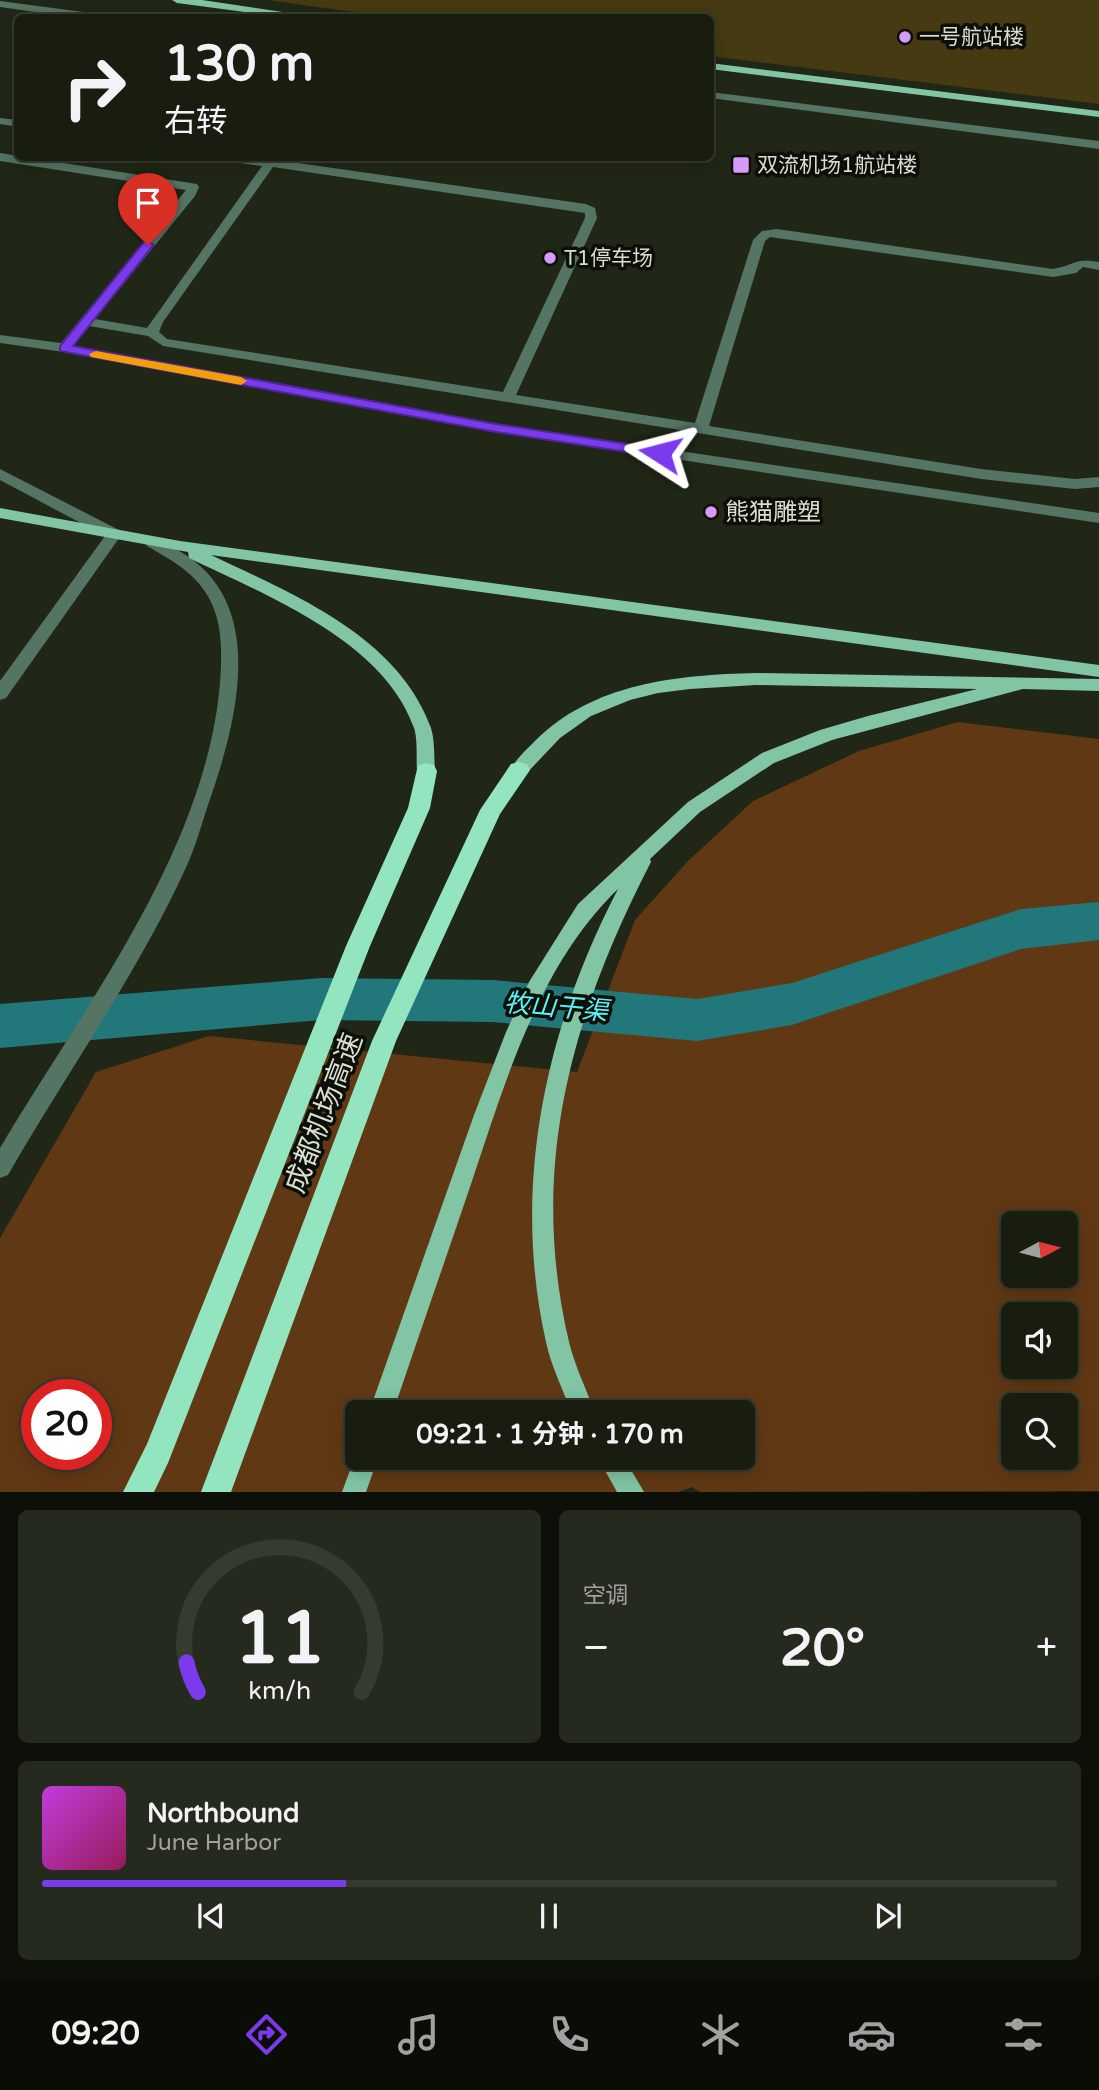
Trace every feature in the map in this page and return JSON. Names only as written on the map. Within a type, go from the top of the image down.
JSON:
[{"type":"highway","name":"成都机场高速","points":[[216,1492],[384,1041],[491,810],[519,770]]},
{"type":"highway","name":"成都机场高速","points":[[138,1492],[158,1453],[358,946],[419,808],[426,771]]},
{"type":"main road","points":[[177,0],[287,14]]},
{"type":"main road","points":[[714,66],[1099,114]]},
{"type":"main road","points":[[0,513],[180,546],[1099,671]]},
{"type":"main road","points":[[180,546],[310,613],[368,651],[397,678],[416,706],[425,731],[426,771]]},
{"type":"main road","points":[[519,770],[544,741],[573,719],[606,702],[647,690],[713,681],[761,680],[1099,685]]},
{"type":"main road","points":[[385,1400],[484,1115],[536,988],[585,909],[694,807],[748,770],[791,748],[868,722],[1024,683]]},
{"type":"main road","points":[[578,1400],[557,1344],[545,1279],[541,1208],[544,1155],[562,1063],[583,989],[618,904],[651,847]]},
{"type":"main road","points":[[354,1492],[362,1470]]},
{"type":"main road","points":[[618,1470],[632,1492]]},
{"type":"street","points":[[0,6],[77,14]]},
{"type":"street","points":[[714,96],[1099,145]]},
{"type":"street","points":[[26,161],[192,187],[191,192],[64,348]]},
{"type":"street","points":[[255,161],[582,207],[591,211],[591,218],[507,399]]},
{"type":"street","points":[[152,332],[156,322],[270,163]]},
{"type":"street","points":[[701,429],[760,240],[766,234],[777,233],[1053,273],[1076,267],[1099,266]]},
{"type":"street","points":[[1076,267],[1099,274]]},
{"type":"street","points":[[86,321],[152,332],[163,342],[507,399],[981,474],[1075,484],[1099,482]]},
{"type":"street","points":[[0,339],[64,348],[496,428],[1099,518]]},
{"type":"street","points":[[0,474],[114,534],[0,694]]},
{"type":"street","points":[[0,1168],[41,1097],[120,973],[178,864],[210,775],[226,707],[231,666],[228,635],[219,602],[205,577],[153,541]]},
{"type":"shaded area","points":[[958,722],[1099,739],[1099,1491],[700,1492],[692,1487],[678,1492],[0,1492],[0,1238],[96,1072],[209,1036],[577,1072],[635,920],[688,861],[753,801],[859,751]]},
{"type":"building","name":"一号航站楼","points":[[267,0],[1099,0],[1099,104],[714,56],[714,14],[368,14]]},
{"type":"waterway","name":"牧山干渠","points":[[0,1026],[321,999],[493,1001],[697,1020],[792,1004],[1021,929],[1099,921]]},
{"type":"slow traffic","points":[[96,354],[241,381]]},
{"type":"place","name":"一号航站楼","points":[[905,37]]},
{"type":"place","name":"双流机场1航站楼","points":[[741,165]]},
{"type":"place","name":"T1停车场","points":[[550,258]]},
{"type":"place","name":"熊猫雕塑","points":[[711,512]]},
{"type":"route","points":[[148,245],[64,348],[496,428],[660,453]]}]
